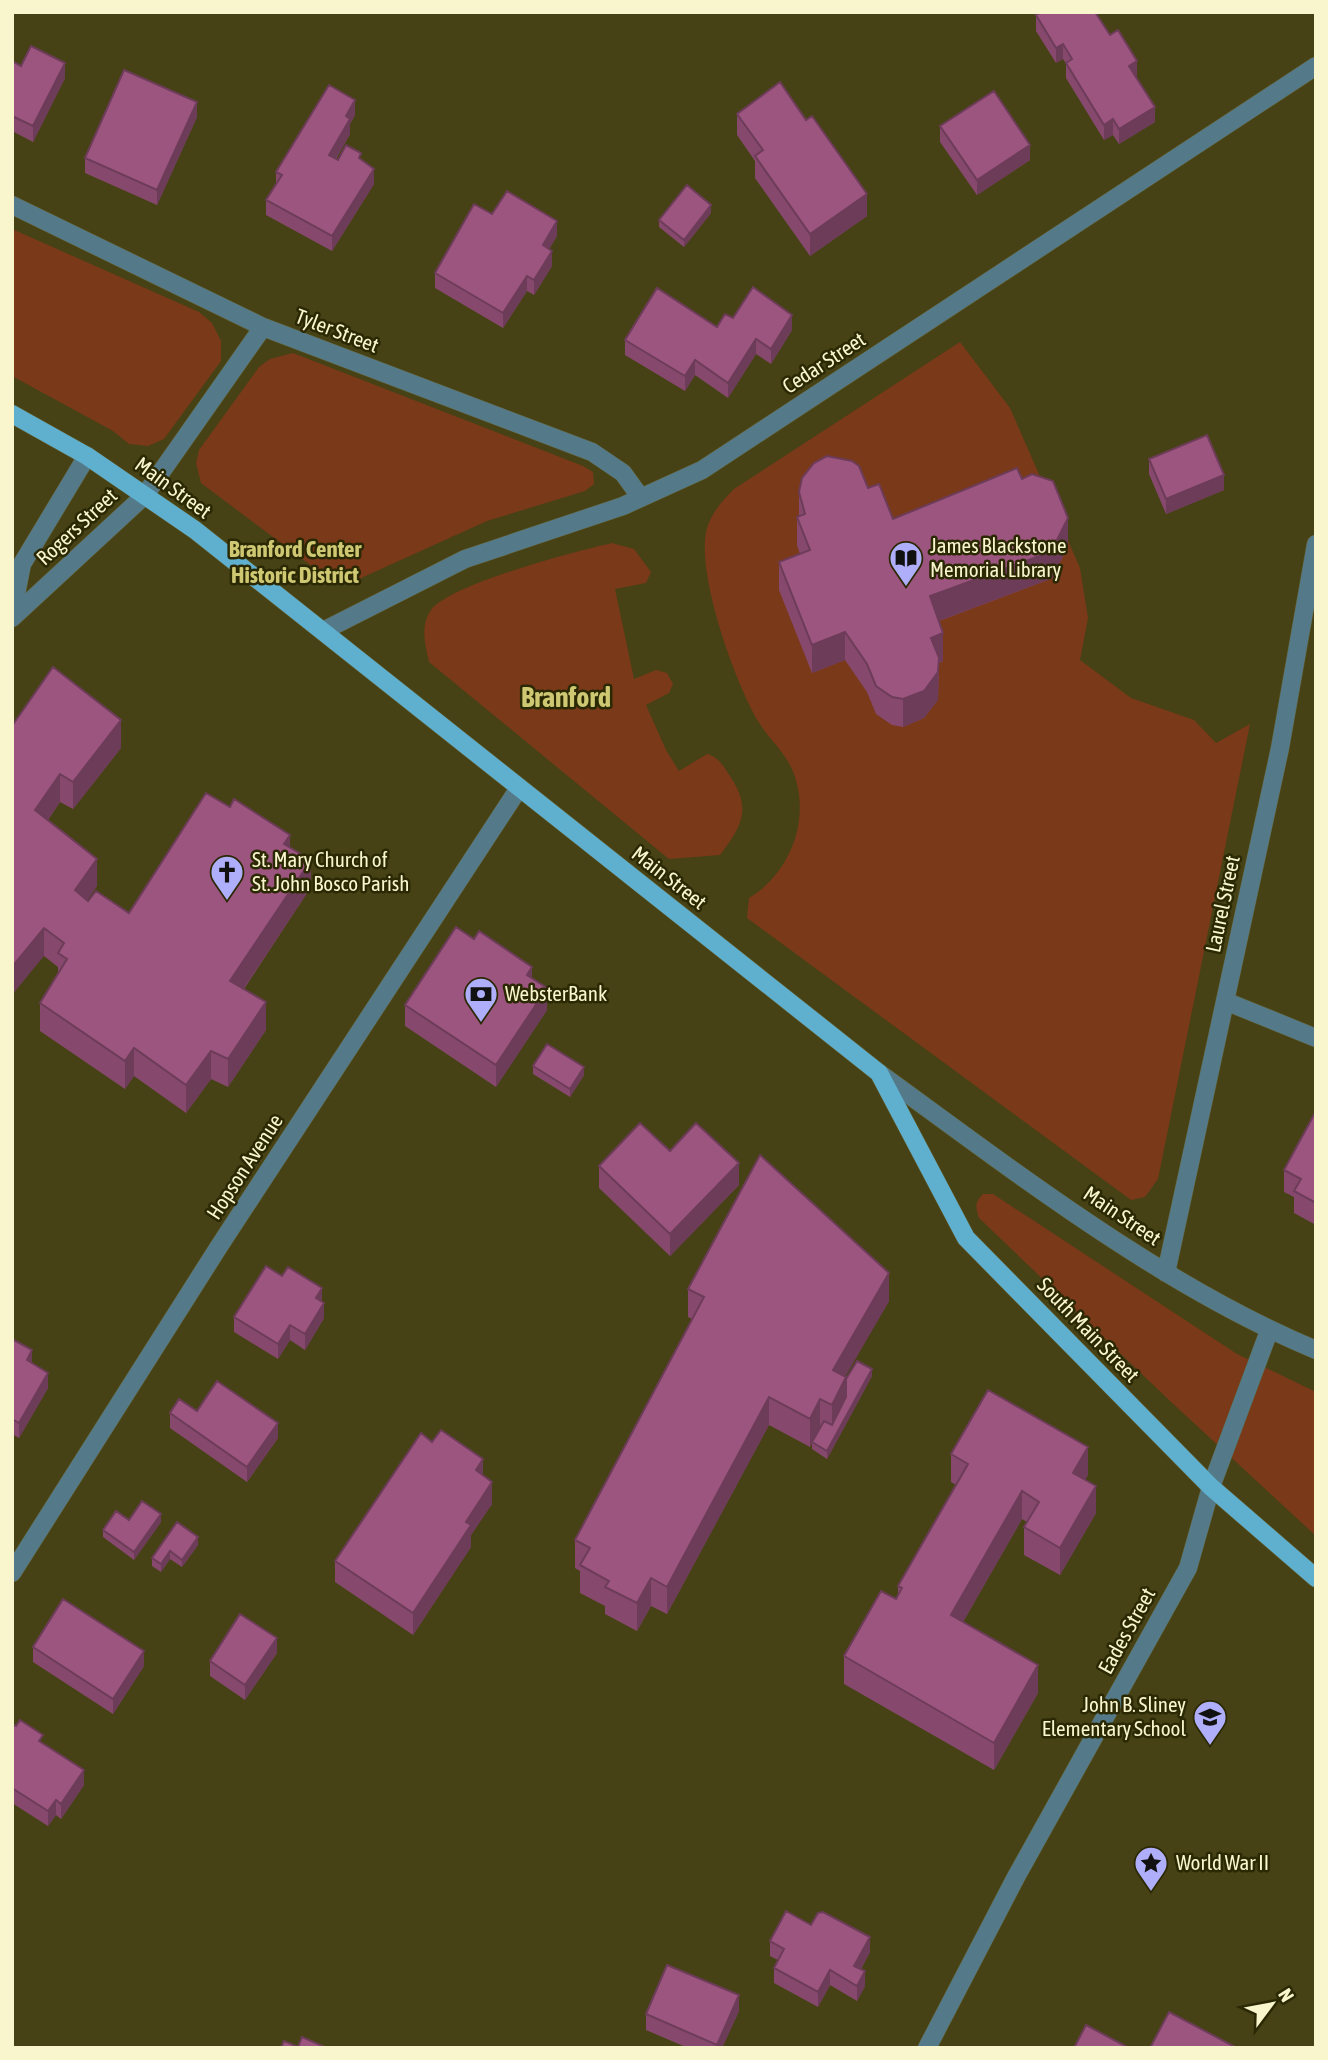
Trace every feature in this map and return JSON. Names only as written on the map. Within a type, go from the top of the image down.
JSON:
[{"type":"main road","name":"Main Street","points":[[12,414],[87,456],[195,530],[879,1073]]},
{"type":"main road","name":"South Main Street","points":[[879,1073],[966,1238],[1210,1488],[1316,1578]]},
{"type":"street","name":"Cedar Street","points":[[323,631],[465,559],[640,498],[720,459],[1316,66]]},
{"type":"street","name":"Tyler Street","points":[[12,205],[263,327],[592,452],[623,472],[640,498]]},
{"type":"street","name":"Rogers Street","points":[[12,616],[145,495],[263,327]]},
{"type":"street","name":"Rogers Street","points":[[12,616],[22,564],[87,456]]},
{"type":"street","name":"Laurel Street","points":[[1166,1273],[1280,748],[1316,544]]},
{"type":"street","name":"Hopson Avenue","points":[[12,1573],[218,1248],[519,788]]},
{"type":"street","points":[[1225,1001],[1316,1038]]},
{"type":"street","name":"Main Street","points":[[879,1073],[984,1149],[1166,1273],[1269,1331],[1316,1350]]},
{"type":"street","name":"Eades Street","points":[[927,2048],[1016,1877],[1188,1567],[1210,1488],[1269,1331]]},
{"type":"shaded area","points":[[12,229],[199,312],[212,323],[221,341],[221,361],[164,439],[148,446],[129,444],[113,431],[12,376]]},
{"type":"shaded area","points":[[960,342],[1010,408],[1080,568],[1088,618],[1080,660],[1131,698],[1194,720],[1216,743],[1250,724],[1158,1179],[1145,1197],[1131,1200],[747,918],[749,898],[764,887],[787,858],[799,824],[800,805],[792,769],[762,727],[749,703],[719,626],[707,571],[705,547],[709,522],[734,489]]},
{"type":"shaded area","points":[[293,353],[583,466],[593,472],[594,484],[585,491],[487,521],[350,583],[329,579],[201,483],[196,463],[199,450],[259,367],[270,359]]},
{"type":"shaded area","points":[[612,543],[634,549],[651,572],[646,583],[615,589],[634,679],[656,670],[667,673],[673,684],[669,693],[646,705],[666,750],[679,771],[707,754],[715,757],[730,776],[741,798],[742,817],[739,826],[720,855],[669,859],[429,662],[424,635],[425,622],[431,610],[443,600],[487,579]]},
{"type":"shaded area","points":[[983,1194],[993,1194],[1237,1354],[1316,1392],[1316,1536],[979,1218],[976,1205]]},
{"type":"building","points":[[1041,12],[1095,12],[1110,35],[1118,30],[1137,61],[1129,66],[1155,107],[1119,129],[1113,119],[1104,125],[1066,63],[1072,59],[1063,44],[1056,48],[1036,15]]},
{"type":"building","points":[[31,46],[65,63],[33,126],[12,116],[12,61],[21,66]]},
{"type":"building","points":[[124,70],[197,102],[157,190],[85,158]]},
{"type":"building","points":[[780,82],[806,120],[812,116],[867,194],[810,234],[755,156],[763,150],[737,114]]},
{"type":"building","points":[[329,85],[355,100],[346,116],[350,119],[329,155],[338,160],[346,145],[361,153],[359,158],[374,169],[332,236],[266,200],[282,175],[276,172]]},
{"type":"building","points":[[994,91],[1030,145],[977,180],[940,126]]},
{"type":"building","points":[[687,185],[711,205],[684,240],[659,220]]},
{"type":"building","points":[[507,191],[557,221],[543,245],[552,251],[534,280],[527,276],[503,313],[435,273],[474,204],[492,214]]},
{"type":"building","points":[[753,287],[792,315],[771,349],[756,339],[728,383],[695,360],[685,376],[625,340],[657,288],[717,327],[725,314],[733,318]]},
{"type":"building","points":[[1207,435],[1224,475],[1166,499],[1149,459]]},
{"type":"building","points":[[827,456],[852,461],[859,466],[868,488],[879,484],[893,519],[1017,468],[1022,479],[1032,474],[1053,481],[1068,518],[1057,540],[1048,543],[1053,551],[930,596],[943,633],[931,638],[939,658],[938,672],[924,691],[903,699],[892,697],[876,686],[867,664],[845,632],[812,645],[779,562],[810,550],[797,517],[805,514],[799,492],[802,478],[814,463]]},
{"type":"building","name":"St. Mary Church of St. John Bosco Parish","points":[[53,667],[121,720],[73,782],[60,774],[35,810],[97,859],[75,890],[88,901],[96,891],[129,913],[206,793],[230,807],[234,799],[290,835],[284,844],[311,860],[230,981],[266,1002],[228,1059],[211,1051],[186,1085],[134,1048],[125,1061],[40,1003],[67,959],[58,953],[64,943],[44,928],[12,967],[12,726]]},
{"type":"building","points":[[456,927],[474,939],[479,931],[532,967],[527,975],[547,988],[496,1065],[405,1005]]},
{"type":"building","points":[[547,1044],[584,1067],[570,1089],[533,1066]]},
{"type":"building","points":[[1316,1111],[1316,1203],[1294,1191],[1301,1179],[1284,1170]]},
{"type":"building","points":[[640,1123],[670,1151],[696,1123],[739,1163],[670,1234],[599,1166]]},
{"type":"building","points":[[760,1155],[889,1273],[833,1370],[846,1377],[832,1405],[820,1399],[810,1419],[769,1397],[667,1587],[651,1578],[637,1603],[605,1587],[609,1581],[580,1565],[590,1548],[575,1540],[704,1297],[688,1289]]},
{"type":"building","points":[[266,1266],[282,1276],[288,1267],[322,1288],[316,1298],[324,1303],[305,1334],[290,1325],[278,1344],[234,1317]]},
{"type":"building","points":[[12,1339],[32,1350],[27,1360],[48,1373],[19,1423],[12,1419]]},
{"type":"building","points":[[857,1361],[872,1369],[827,1451],[812,1442],[824,1421],[832,1425],[846,1397],[846,1379]]},
{"type":"building","points":[[217,1381],[278,1423],[247,1467],[170,1413],[179,1399],[197,1411]]},
{"type":"building","points":[[988,1390],[1088,1447],[1073,1473],[1096,1486],[1060,1548],[1024,1527],[1039,1502],[1022,1491],[951,1615],[1038,1665],[994,1743],[844,1656],[881,1591],[896,1599],[902,1588],[898,1586],[968,1464],[951,1454]]},
{"type":"building","points":[[441,1430],[483,1459],[476,1470],[492,1482],[466,1522],[471,1525],[413,1613],[335,1561],[421,1433],[432,1442]]},
{"type":"building","points":[[142,1501],[161,1514],[134,1552],[103,1530],[116,1511],[129,1520]]},
{"type":"building","points":[[177,1522],[198,1537],[182,1560],[170,1551],[161,1564],[152,1558]]},
{"type":"building","points":[[63,1599],[144,1651],[113,1699],[33,1647]]},
{"type":"building","points":[[240,1614],[277,1638],[245,1685],[210,1661]]},
{"type":"building","points":[[20,1720],[43,1735],[39,1741],[84,1770],[61,1804],[56,1800],[48,1811],[12,1788],[12,1724],[16,1726]]},
{"type":"building","points":[[786,1911],[811,1925],[818,1913],[823,1912],[870,1937],[854,1966],[865,1971],[857,1986],[830,1970],[818,1992],[774,1968],[784,1949],[770,1941]]},
{"type":"building","points":[[667,1965],[739,1995],[717,2045],[646,2014]]},
{"type":"building","points":[[1169,2012],[1237,2048],[1150,2048]]},
{"type":"building","points":[[1086,2025],[1129,2048],[1074,2048]]},
{"type":"building","points":[[302,2037],[325,2047],[281,2048],[284,2041],[298,2047]]},
{"type":"place","name":"James Blackstone Memorial Library","points":[[906,588]]},
{"type":"place","name":"St. Mary Church of St. John Bosco Parish","points":[[227,902]]},
{"type":"place","name":"WebsterBank","points":[[481,1024]]},
{"type":"place","name":"John B. Sliney Elementary School","points":[[1210,1747]]},
{"type":"place","name":"World War II","points":[[1151,1893]]},
{"type":"district","name":"Branford Center Historic District","points":[[295,562]]},
{"type":"district","name":"Branford","points":[[566,697]]}]
